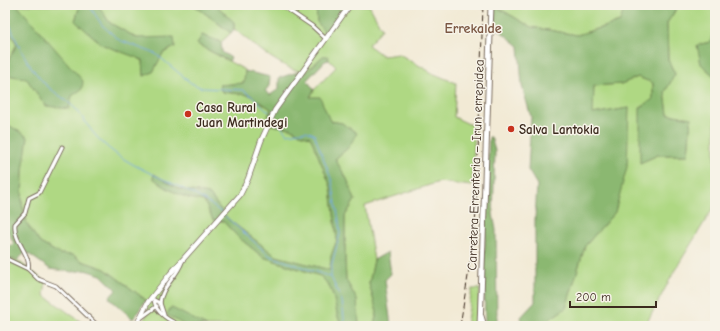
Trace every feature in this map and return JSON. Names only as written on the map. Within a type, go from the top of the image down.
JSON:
[{"type":"main road","points":[[136,326],[148,302],[243,190],[266,129],[275,110],[350,5]]},
{"type":"main road","name":"Carretera Errenteria – Irun errepidea","points":[[480,326],[491,5]]},
{"type":"main road","points":[[139,320],[182,261]]},
{"type":"main road","points":[[148,302],[154,300],[161,286]]},
{"type":"street","points":[[280,5],[312,26],[326,39]]},
{"type":"street","points":[[28,269],[29,264],[17,238],[15,224],[26,213],[29,198],[39,193],[62,147]]},
{"type":"street","points":[[5,258],[28,269],[38,279],[56,286],[89,315],[98,326]]},
{"type":"street","points":[[163,315],[160,304],[163,293],[177,272],[182,261]]},
{"type":"street","points":[[154,300],[160,304]]},
{"type":"street","points":[[154,300],[156,307],[163,315]]},
{"type":"street","points":[[139,320],[160,304]]},
{"type":"street","points":[[481,308],[485,326]]},
{"type":"street","points":[[149,311],[163,315],[182,326]]},
{"type":"green space","points":[[5,5],[17,5],[83,81],[82,89],[72,96],[69,109],[46,106],[26,78],[11,76],[6,65],[17,44],[5,26]]},
{"type":"green space","points":[[17,5],[80,5],[75,21],[143,61],[144,76],[153,72],[163,53],[175,47],[137,38],[110,23],[98,5],[194,5],[231,33],[221,42],[202,35],[197,44],[245,70],[244,83],[219,85],[222,92],[250,95],[271,109],[267,119],[271,125],[291,128],[300,134],[310,137],[331,187],[337,240],[331,256],[330,270],[276,256],[228,219],[209,194],[179,189],[154,174],[188,198],[204,201],[213,220],[223,221],[238,237],[263,257],[320,276],[326,282],[333,294],[337,313],[342,326],[141,326],[148,312],[146,300],[105,269],[82,261],[73,255],[60,254],[40,243],[27,224],[22,204],[23,171],[6,125],[5,127],[5,26],[17,44],[6,65],[26,78],[46,106],[20,8]]},
{"type":"green space","points":[[80,5],[98,5],[110,23],[137,38],[174,37],[175,47],[163,53],[153,72],[144,76],[143,60],[103,45],[75,21]]},
{"type":"green space","points":[[194,5],[216,5],[234,22],[234,29],[231,33]]},
{"type":"green space","points":[[216,5],[316,5],[317,22],[342,13],[336,5],[369,5],[382,29],[368,45],[383,56],[399,54],[434,74],[456,83],[454,117],[475,127],[472,186],[439,182],[365,206],[374,260],[369,284],[377,312],[374,326],[359,326],[357,300],[346,280],[345,216],[355,200],[347,179],[335,159],[349,147],[342,123],[330,121],[310,98],[314,90],[336,67],[328,57],[323,56],[306,72],[288,67],[278,62],[234,29],[234,22]]},
{"type":"green space","points":[[316,5],[336,5],[342,13],[326,34],[317,22]]},
{"type":"green space","points":[[613,5],[623,12],[620,22],[577,35],[531,27],[495,6]]},
{"type":"green space","points":[[613,5],[665,7],[666,5],[679,5],[667,23],[668,60],[675,74],[665,92],[668,114],[691,118],[688,155],[658,155],[640,163],[640,108],[653,99],[653,83],[638,77],[621,84],[594,86],[593,114],[629,108],[627,167],[615,212],[585,246],[566,308],[551,318],[543,326],[520,326],[521,317],[535,302],[535,218],[537,185],[528,170],[531,117],[522,86],[519,46],[494,26],[495,6],[531,27],[577,35],[620,22],[623,12]]},
{"type":"green space","points":[[679,5],[715,5],[715,29],[710,42],[698,45],[701,64],[715,77],[715,205],[675,270],[645,326],[543,326],[551,318],[566,308],[585,246],[615,212],[629,108],[592,114],[594,86],[621,84],[638,77],[653,83],[653,99],[640,163],[658,155],[688,155],[691,118],[668,114],[665,92],[675,74],[668,60],[667,23]]},
{"type":"green space","points":[[715,29],[715,77],[701,64],[697,45],[710,42]]},
{"type":"green space","points":[[202,35],[221,42],[222,52],[231,58],[229,61],[197,44]]},
{"type":"green space","points":[[323,56],[328,56],[329,60],[325,61],[307,80],[314,90],[310,97],[320,97],[330,121],[342,123],[357,133],[349,147],[335,159],[347,179],[355,200],[345,216],[345,261],[346,280],[357,300],[359,326],[342,326],[337,313],[333,294],[326,282],[320,276],[263,257],[238,237],[223,221],[213,220],[204,201],[177,193],[164,187],[153,178],[154,174],[179,189],[209,194],[228,219],[276,256],[330,270],[331,256],[337,240],[331,187],[310,137],[300,134],[291,128],[271,125],[267,119],[271,109],[250,95],[222,92],[219,85],[244,83],[245,71],[270,77],[269,86],[265,91],[270,95],[279,89],[279,78],[297,72],[306,72]]},
{"type":"green space","points":[[7,124],[28,137],[23,171],[22,204],[27,224],[40,243],[60,254],[73,255],[82,261],[105,269],[146,300],[133,319],[109,298],[116,290],[101,275],[85,270],[73,272],[50,269],[26,252],[17,260],[5,258],[5,248],[14,244],[5,225],[5,127]]},
{"type":"green space","points":[[489,137],[491,137],[495,151],[493,214],[496,230],[497,326],[485,325],[484,265]]},
{"type":"green space","points":[[388,252],[391,274],[385,280],[391,326],[374,326],[377,312],[369,284],[374,260]]},
{"type":"green space","points":[[5,258],[17,260],[46,282],[44,295],[84,324],[82,326],[5,326]]},
{"type":"green space","points":[[472,289],[480,289],[477,326],[466,326]]},
{"type":"green space","points":[[170,308],[207,326],[186,326],[167,315]]},
{"type":"waterway","points":[[89,5],[102,25],[119,40],[156,54],[191,83],[202,88],[243,90],[269,112]]},
{"type":"waterway","points":[[5,11],[21,51],[32,69],[46,85],[77,110],[92,131],[104,144],[134,165],[198,196],[221,212]]},
{"type":"waterway","points":[[275,119],[287,134],[306,131],[314,134],[332,181],[340,234],[331,267],[331,277],[342,301],[345,326]]},
{"type":"waterway","points":[[225,216],[270,256],[331,277]]},
{"type":"railway","points":[[460,326],[472,251],[476,213],[483,5]]},
{"type":"place","name":"Casa Rural Juan Martindegi","points":[[188,114]]},
{"type":"place","name":"Salva Lantokia","points":[[511,129]]},
{"type":"district","name":"Errekalde","points":[[473,28]]}]
